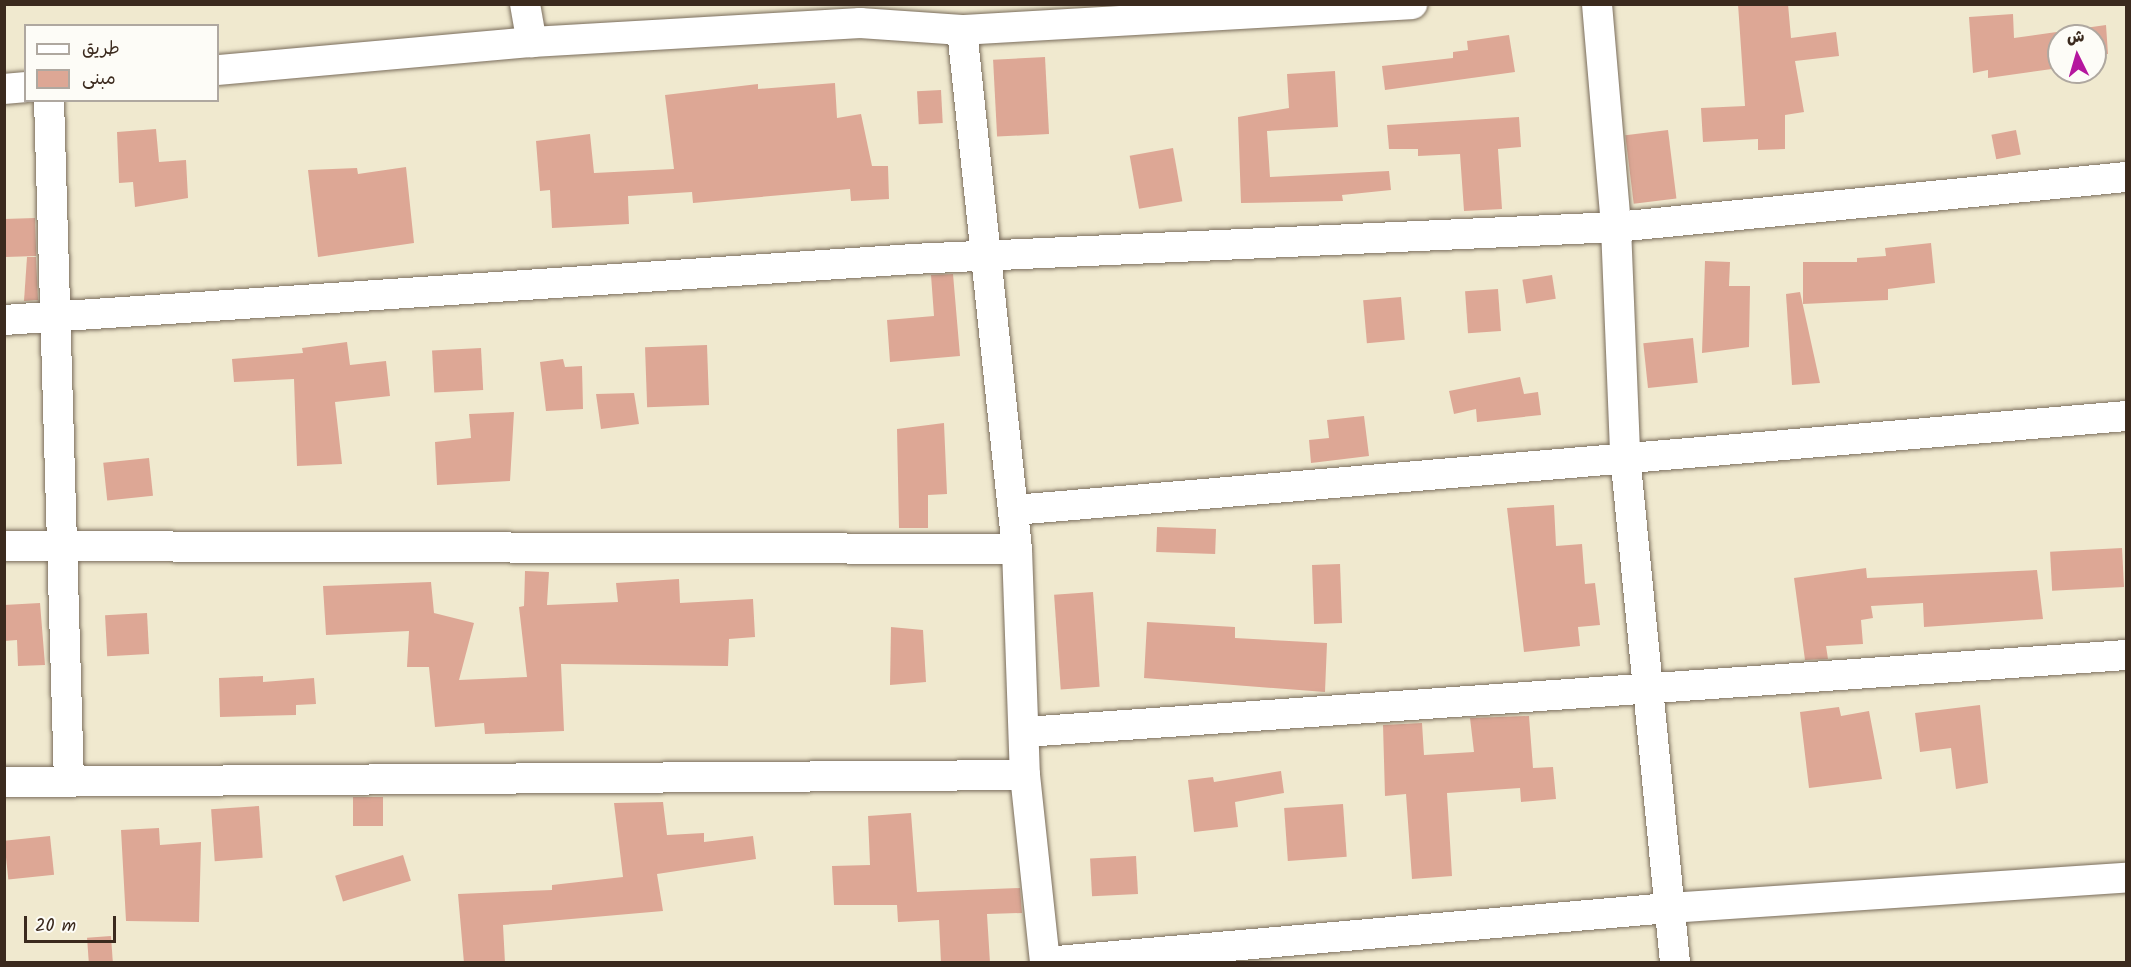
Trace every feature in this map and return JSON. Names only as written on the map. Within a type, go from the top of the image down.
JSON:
[{"type":"street","points":[[525,4],[532,42]]},
{"type":"street","points":[[219,70],[532,42],[907,13],[962,30],[1412,4]]},
{"type":"street","points":[[1597,4],[1616,227],[1625,455],[1675,963]]},
{"type":"street","points":[[962,30],[1014,510],[1025,775],[1045,962],[1669,908],[2127,878]]},
{"type":"street","points":[[4,89],[24,87]]},
{"type":"street","points":[[49,102],[59,547],[69,781]]},
{"type":"street","points":[[4,320],[53,319],[912,259],[985,259],[1616,227],[2127,177]]},
{"type":"street","points":[[1014,510],[1625,455],[2127,416]]},
{"type":"street","points":[[4,546],[1017,549]]},
{"type":"street","points":[[1025,732],[1649,692],[2127,655]]},
{"type":"street","points":[[4,782],[1025,775]]},
{"type":"building","points":[[1738,4],[1788,4],[1791,38],[1836,32],[1839,56],[1795,61],[1804,112],[1785,115],[1785,149],[1758,150],[1758,139],[1703,142],[1701,108],[1745,106]]},
{"type":"building","points":[[2013,14],[2014,38],[2047,33],[2047,70],[1988,78],[1988,70],[1973,73],[1969,17]]},
{"type":"building","points":[[1509,35],[1515,72],[1385,90],[1382,66],[1453,58],[1453,52],[1468,50],[1467,41]]},
{"type":"building","points":[[1045,57],[1049,134],[997,137],[993,60]]},
{"type":"building","points":[[1335,71],[1338,127],[1267,131],[1270,177],[1389,171],[1391,190],[1342,195],[1343,201],[1241,203],[1238,117],[1289,108],[1287,74]]},
{"type":"building","points":[[835,83],[837,118],[861,114],[872,166],[888,166],[889,199],[851,201],[850,189],[693,203],[692,192],[628,196],[629,224],[552,228],[550,190],[540,191],[536,141],[590,134],[594,173],[674,169],[665,95],[758,84],[758,89]]},
{"type":"building","points":[[941,90],[943,123],[919,124],[917,91]]},
{"type":"building","points":[[1519,117],[1521,147],[1498,149],[1502,209],[1464,211],[1460,154],[1418,156],[1418,149],[1389,149],[1387,125]]},
{"type":"building","points":[[156,129],[159,162],[186,160],[188,198],[135,207],[133,182],[119,183],[117,132]]},
{"type":"building","points":[[1668,130],[1676,198],[1634,204],[1625,135]]},
{"type":"building","points":[[2016,130],[2021,155],[1996,159],[1991,135]]},
{"type":"building","points":[[1173,148],[1182,201],[1139,209],[1130,156]]},
{"type":"building","points":[[406,167],[414,243],[318,257],[308,170],[357,168],[358,174]]},
{"type":"building","points":[[35,218],[36,256],[5,257],[4,219]]},
{"type":"building","points":[[1931,243],[1935,283],[1888,289],[1888,300],[1803,304],[1803,262],[1857,262],[1857,258],[1886,256],[1885,248]]},
{"type":"building","points":[[27,257],[36,257],[38,300],[24,301]]},
{"type":"building","points":[[1705,261],[1730,262],[1729,286],[1750,286],[1749,347],[1702,353]]},
{"type":"building","points":[[953,274],[960,356],[890,362],[887,320],[934,316],[931,275]]},
{"type":"building","points":[[1552,275],[1556,299],[1526,303],[1522,280]]},
{"type":"building","points":[[1498,289],[1501,331],[1468,333],[1465,291]]},
{"type":"building","points":[[1800,292],[1820,383],[1792,385],[1786,294]]},
{"type":"building","points":[[1401,297],[1405,340],[1367,343],[1363,300]]},
{"type":"building","points":[[1693,338],[1698,383],[1648,388],[1643,343]]},
{"type":"building","points":[[347,342],[350,365],[386,361],[390,396],[335,402],[342,464],[297,466],[294,379],[234,382],[232,359],[303,353],[302,348]]},
{"type":"building","points":[[707,345],[709,405],[647,407],[645,347]]},
{"type":"building","points":[[481,348],[483,390],[434,393],[432,351]]},
{"type":"building","points":[[563,359],[565,367],[582,366],[583,409],[546,411],[540,362]]},
{"type":"building","points":[[1520,377],[1524,394],[1538,392],[1541,415],[1477,422],[1476,409],[1454,414],[1449,391]]},
{"type":"building","points":[[634,393],[639,424],[601,429],[596,394]]},
{"type":"building","points":[[514,412],[510,481],[437,485],[435,442],[471,438],[469,414]]},
{"type":"building","points":[[1364,416],[1369,456],[1311,463],[1309,440],[1329,438],[1327,420]]},
{"type":"building","points":[[944,423],[947,494],[928,495],[928,528],[899,528],[897,429]]},
{"type":"building","points":[[149,458],[153,496],[107,501],[103,463]]},
{"type":"building","points":[[1554,505],[1556,546],[1582,544],[1585,584],[1595,583],[1600,625],[1578,627],[1580,646],[1524,652],[1507,508]]},
{"type":"building","points":[[1157,527],[1216,529],[1215,554],[1156,552]]},
{"type":"building","points":[[2122,548],[2124,587],[2052,591],[2050,552]]},
{"type":"building","points":[[1340,564],[1342,623],[1314,624],[1312,565]]},
{"type":"building","points":[[1866,568],[1867,578],[2037,570],[2043,619],[1924,627],[1923,603],[1871,606],[1873,618],[1861,620],[1863,644],[1826,646],[1828,659],[1805,660],[1794,578]]},
{"type":"building","points":[[525,571],[549,572],[547,605],[618,602],[616,583],[679,579],[680,603],[753,599],[755,637],[729,639],[728,666],[561,664],[564,731],[485,734],[484,723],[435,727],[429,667],[407,667],[409,631],[326,635],[323,586],[431,582],[434,613],[474,623],[459,680],[527,677],[519,607],[524,606]]},
{"type":"building","points":[[1093,592],[1100,687],[1061,689],[1054,595]]},
{"type":"building","points":[[40,603],[45,665],[18,666],[17,640],[4,641],[4,605]]},
{"type":"building","points":[[147,613],[149,654],[107,656],[105,615]]},
{"type":"building","points":[[1147,622],[1235,627],[1235,638],[1327,643],[1325,692],[1144,678]]},
{"type":"building","points":[[891,627],[923,630],[926,682],[890,685]]},
{"type":"building","points":[[263,676],[263,682],[314,678],[316,704],[296,705],[296,715],[220,717],[219,678]]},
{"type":"building","points":[[1980,705],[1988,783],[1956,789],[1951,748],[1920,752],[1915,713]]},
{"type":"building","points":[[1839,707],[1841,716],[1869,711],[1882,779],[1809,788],[1800,712]]},
{"type":"building","points":[[1529,716],[1533,768],[1553,767],[1556,799],[1521,802],[1520,788],[1447,793],[1452,876],[1412,879],[1406,794],[1385,796],[1383,725],[1422,723],[1424,755],[1474,752],[1470,718]]},
{"type":"building","points":[[1281,771],[1284,793],[1235,802],[1238,827],[1194,832],[1188,780],[1213,777],[1214,782]]},
{"type":"building","points":[[353,797],[383,797],[383,826],[353,826]]},
{"type":"building","points":[[663,802],[667,835],[704,833],[704,842],[753,836],[756,859],[657,874],[663,911],[503,925],[505,963],[464,963],[458,894],[552,890],[552,885],[623,877],[614,803]]},
{"type":"building","points":[[1343,804],[1347,857],[1288,861],[1284,808]]},
{"type":"building","points":[[259,806],[263,858],[215,861],[211,809]]},
{"type":"building","points":[[911,813],[917,892],[1020,888],[1022,913],[987,914],[990,963],[941,963],[939,920],[898,922],[897,905],[834,905],[832,866],[870,865],[868,816]]},
{"type":"building","points":[[159,828],[160,845],[201,842],[199,922],[126,921],[121,830]]},
{"type":"building","points":[[50,836],[54,875],[8,880],[4,841]]},
{"type":"building","points":[[403,855],[411,881],[343,902],[335,876]]},
{"type":"building","points":[[1136,856],[1138,894],[1092,896],[1090,858]]},
{"type":"building","points":[[111,936],[113,962],[89,962],[87,938]]}]
